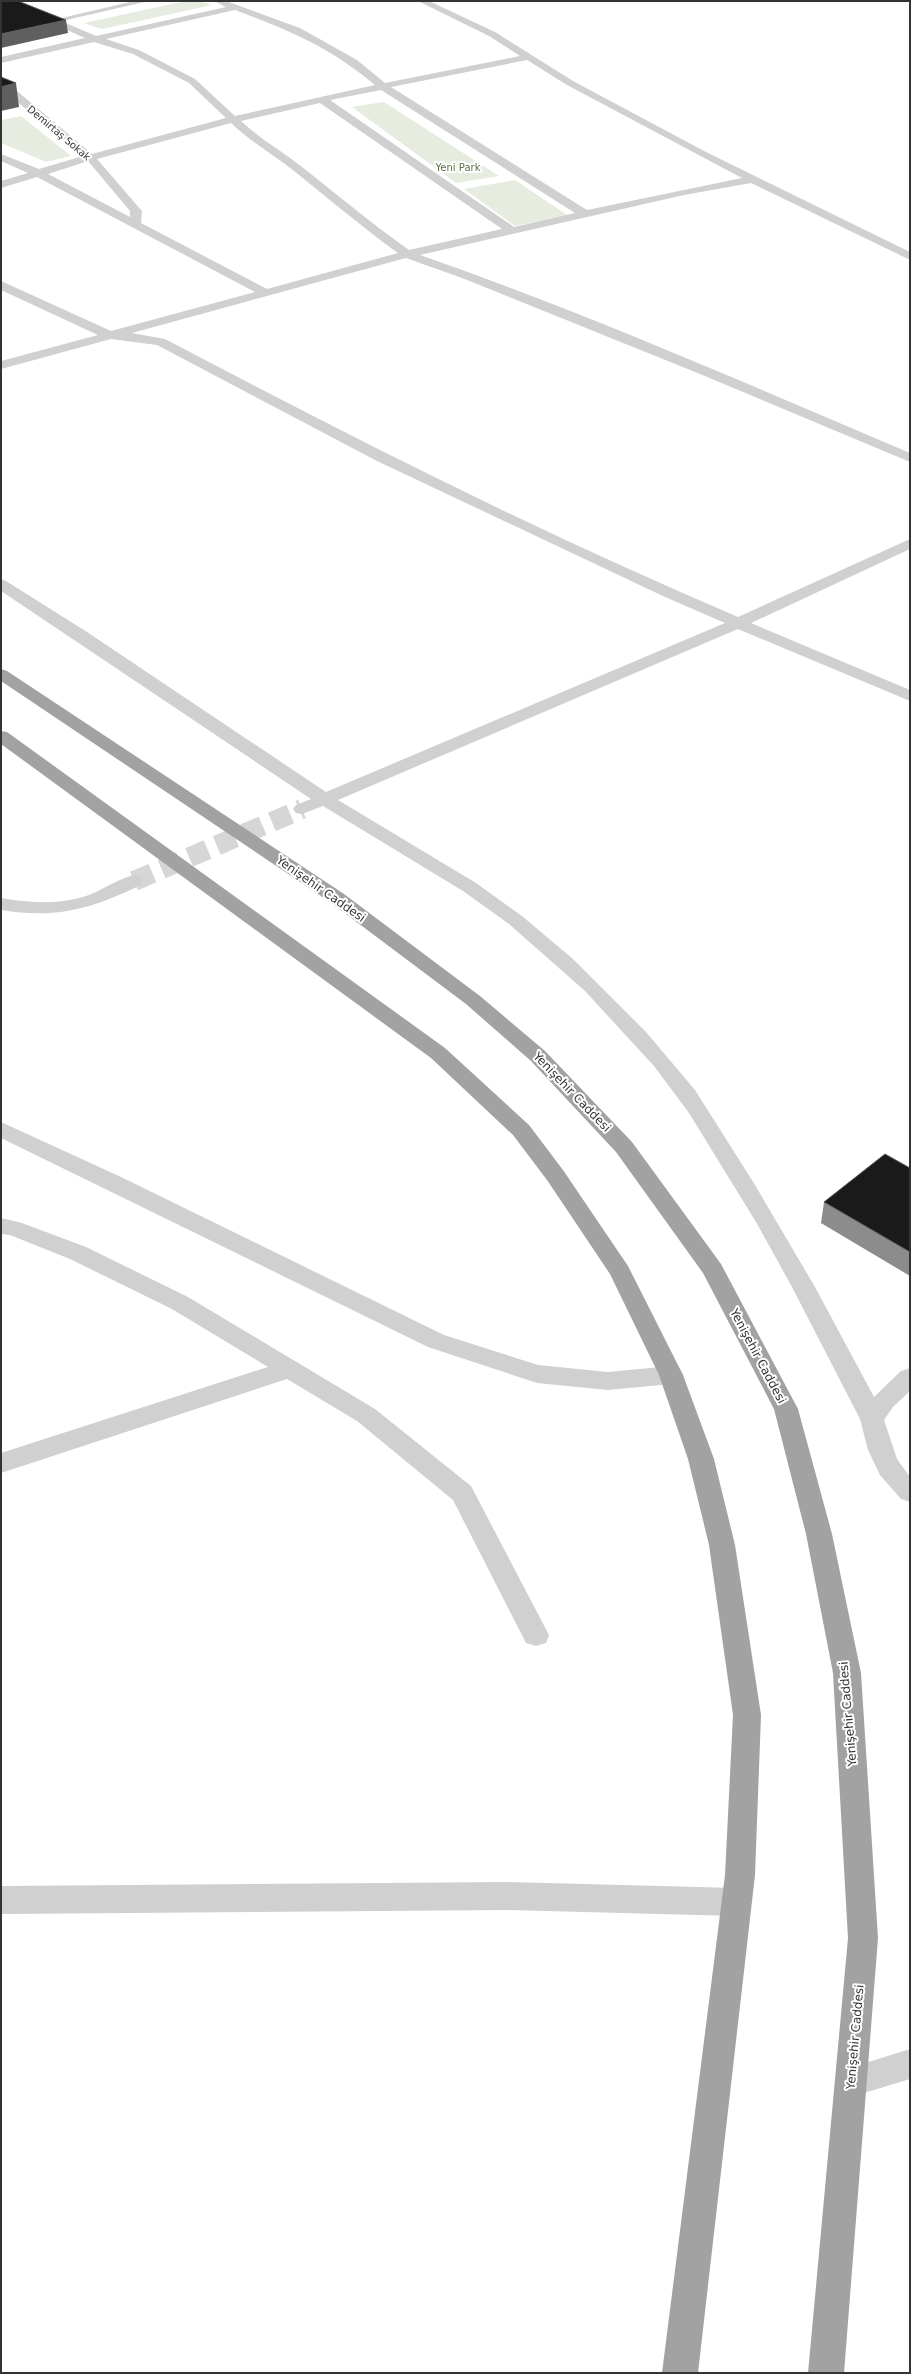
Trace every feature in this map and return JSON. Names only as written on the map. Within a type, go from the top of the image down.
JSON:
[{"type":"highway","name":"Yenişehir Caddesi","points":[[1,674],[337,898],[473,1000],[538,1056],[624,1147],[713,1270],[786,1409],[819,1534],[847,1672],[863,1938],[826,2373]]},
{"type":"highway","points":[[1,736],[438,1053],[521,1130],[555,1175],[620,1272],[671,1375],[701,1459],[722,1545],[747,1715],[740,1875],[680,2373]]},
{"type":"street","points":[[6,1],[95,38],[136,52],[192,81],[252,137],[297,168],[357,218],[407,254],[466,275],[691,365],[910,458]]},
{"type":"street","points":[[218,1],[297,30],[354,62],[384,87],[544,190],[585,214]]},
{"type":"street","points":[[422,1],[492,34],[570,83],[661,132],[878,242],[910,256]]},
{"type":"street","points":[[1,60],[256,2]]},
{"type":"street","points":[[1,185],[90,157],[235,120],[384,87],[530,58]]},
{"type":"street","name":"Demirtaş Sokak","points":[[1,88],[13,93],[90,157],[136,211],[135,223]]},
{"type":"street","points":[[323,100],[511,230]]},
{"type":"street","points":[[1,157],[38,173],[264,292]]},
{"type":"street","points":[[1,365],[407,254],[585,214],[754,179]]},
{"type":"street","points":[[1,285],[109,335],[136,336],[161,342],[170,346],[382,458],[670,594],[910,696]]},
{"type":"street","points":[[170,346],[165,339],[164,331],[166,324],[173,317]]},
{"type":"street","points":[[302,809],[738,623],[910,543]]},
{"type":"street","points":[[1,584],[51,615],[324,800],[413,851],[491,902],[556,954],[623,1020],[682,1088],[749,1192],[834,1342],[872,1419],[880,1453],[901,1485],[910,1492]]},
{"type":"street","points":[[1,904],[19,907],[57,908],[88,901],[134,881]]},
{"type":"street","points":[[1,1129],[113,1182],[436,1341],[537,1374],[608,1381],[671,1375]]},
{"type":"street","points":[[1,1226],[14,1228],[78,1253],[180,1303],[366,1414],[462,1492],[536,1635]]},
{"type":"street","points":[[1,1462],[290,1369]]},
{"type":"street","points":[[872,1419],[884,1401],[910,1377]]},
{"type":"street","points":[[1,1900],[508,1896],[736,1902]]},
{"type":"street","points":[[851,2082],[910,2064]]},
{"type":"lane","points":[[53,21],[145,1]]},
{"type":"green space","points":[[186,1],[199,1],[212,5],[102,29],[84,23]]},
{"type":"green space","name":"Yeni Park","points":[[384,102],[499,176],[456,183],[352,107]]},
{"type":"green space","points":[[21,116],[71,156],[46,162],[1,143],[1,120]]},
{"type":"green space","points":[[515,180],[567,215],[515,226],[464,189]]},
{"type":"building","points":[[1,1],[18,1],[66,20],[1,34]]},
{"type":"building","points":[[1,77],[16,83],[1,87]]},
{"type":"building","points":[[885,1154],[910,1168],[910,1252],[824,1202]]},
{"type":"tunnel","points":[[134,881],[302,809]]}]
